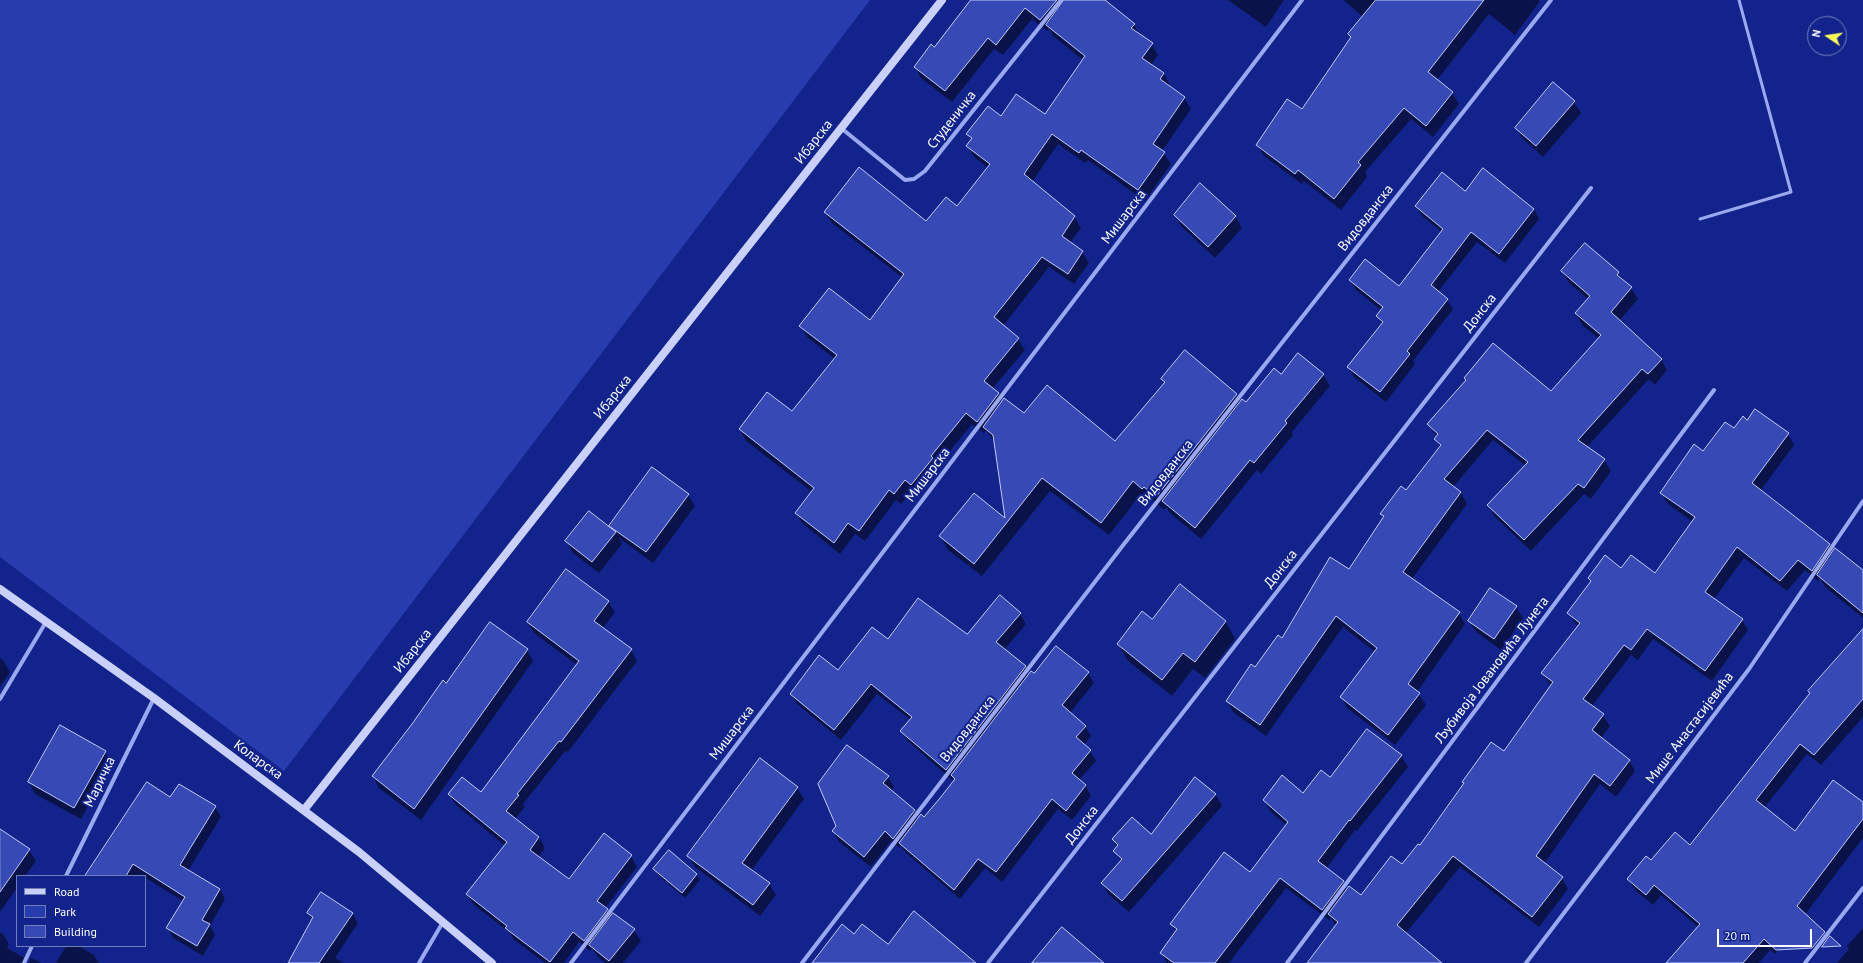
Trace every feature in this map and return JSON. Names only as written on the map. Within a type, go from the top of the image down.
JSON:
[{"type":"street","name":"Ибарска","points":[[304,810],[942,0]]},
{"type":"street","name":"Студеничка","points":[[841,128],[905,180],[914,179],[925,172],[1061,0]]},
{"type":"street","name":"Мишарска","points":[[571,963],[1302,0]]},
{"type":"street","name":"Видовданска","points":[[802,963],[1124,544],[1552,0]]},
{"type":"street","name":"Донска","points":[[988,963],[1591,188]]},
{"type":"street","name":"Љубивоја Јовановића Лунета","points":[[1287,963],[1714,390]]},
{"type":"street","name":"Мише Анастасијевића","points":[[1526,963],[1749,669],[1863,501]]},
{"type":"street","name":"Коларска","points":[[0,589],[154,698],[373,862],[492,963]]},
{"type":"street","points":[[0,699],[46,622]]},
{"type":"street","name":"Маричка","points":[[66,875],[154,698]]},
{"type":"street","points":[[1805,963],[1863,888]]},
{"type":"street","points":[[419,963],[443,922]]},
{"type":"street","points":[[24,963],[32,947]]},
{"type":"lane","points":[[1700,219],[1791,192],[1739,0]]},
{"type":"green space","points":[[0,0],[870,0],[284,771],[0,557]]},
{"type":"building","points":[[971,0],[1057,0],[1040,20],[1025,8],[996,45],[988,38],[945,91],[914,67],[931,44],[934,47]]},
{"type":"building","points":[[1064,0],[1105,0],[1135,24],[1131,28],[1153,43],[1142,58],[1164,73],[1160,79],[1185,97],[1153,144],[1165,152],[1138,190],[1081,150],[1079,153],[1052,134],[1024,174],[1075,216],[1062,236],[1083,251],[1068,274],[1042,257],[994,317],[1019,338],[984,381],[999,393],[977,422],[966,413],[931,456],[933,458],[911,485],[905,480],[894,494],[889,490],[859,531],[848,523],[834,543],[795,513],[814,488],[739,429],[767,392],[792,411],[837,355],[799,326],[829,288],[870,320],[904,274],[824,212],[859,167],[926,221],[946,197],[957,206],[990,164],[966,146],[972,138],[966,134],[988,106],[1001,116],[1016,94],[1045,114],[1085,56],[1046,25]]},
{"type":"building","points":[[1376,0],[1484,0],[1428,72],[1453,92],[1426,126],[1404,108],[1358,162],[1361,165],[1334,199],[1298,170],[1295,174],[1256,145],[1287,99],[1302,109],[1351,37],[1348,34]]},
{"type":"building","points":[[1553,82],[1575,101],[1536,146],[1515,128]]},
{"type":"building","points":[[1483,168],[1534,209],[1499,254],[1471,232],[1431,285],[1448,299],[1407,351],[1410,354],[1380,392],[1347,367],[1383,322],[1376,316],[1383,307],[1349,280],[1365,259],[1399,286],[1443,229],[1415,206],[1442,172],[1465,191]]},
{"type":"building","points":[[1200,183],[1236,216],[1208,247],[1174,215]]},
{"type":"building","points":[[1585,243],[1619,272],[1617,275],[1632,287],[1611,312],[1662,359],[1648,374],[1642,369],[1578,440],[1605,459],[1584,488],[1578,484],[1524,540],[1487,505],[1528,462],[1487,430],[1444,479],[1461,492],[1403,572],[1460,612],[1408,684],[1420,693],[1388,735],[1340,697],[1377,648],[1336,616],[1260,725],[1226,701],[1251,664],[1255,667],[1278,635],[1282,638],[1330,557],[1349,569],[1384,516],[1380,514],[1401,486],[1406,490],[1441,445],[1434,439],[1438,434],[1427,424],[1466,380],[1464,378],[1493,343],[1551,391],[1601,335],[1575,313],[1590,296],[1561,271]]},
{"type":"building","points":[[1185,350],[1237,394],[1156,497],[1144,487],[1142,489],[1133,481],[1101,523],[1042,478],[974,564],[939,536],[974,493],[1005,518],[993,435],[983,427],[1004,398],[1024,413],[1047,385],[1115,441],[1165,382],[1161,379]]},
{"type":"building","points":[[1298,353],[1324,374],[1285,421],[1287,423],[1254,463],[1250,460],[1195,528],[1162,501],[1242,399],[1246,402],[1274,368],[1281,374]]},
{"type":"building","points":[[1755,409],[1789,433],[1752,483],[1830,544],[1812,571],[1798,560],[1780,581],[1737,547],[1705,592],[1743,619],[1705,671],[1647,629],[1631,650],[1624,645],[1583,699],[1604,714],[1592,730],[1630,760],[1610,786],[1594,774],[1536,856],[1563,877],[1532,917],[1453,856],[1397,925],[1442,963],[1307,963],[1338,922],[1328,914],[1349,886],[1361,895],[1391,856],[1402,864],[1418,844],[1420,845],[1491,742],[1504,751],[1553,682],[1541,673],[1580,623],[1567,613],[1591,581],[1588,578],[1605,555],[1621,568],[1631,555],[1655,573],[1695,517],[1660,493],[1694,444],[1703,451],[1725,422],[1734,428],[1743,416],[1747,420]]},
{"type":"building","points":[[652,467],[689,494],[646,552],[609,526]]},
{"type":"building","points":[[589,511],[616,532],[592,562],[565,541]]},
{"type":"building","points":[[1835,548],[1863,570],[1863,613],[1817,575]]},
{"type":"building","points":[[566,569],[609,601],[594,621],[632,649],[561,742],[559,741],[517,794],[519,795],[506,811],[539,837],[530,850],[569,879],[604,833],[632,855],[597,901],[608,909],[584,941],[573,932],[550,962],[505,928],[507,926],[466,894],[507,842],[448,794],[462,777],[481,792],[579,661],[527,622]]},
{"type":"building","points":[[1180,584],[1226,621],[1195,662],[1183,653],[1162,680],[1117,644],[1142,611],[1152,619]]},
{"type":"building","points":[[1490,588],[1517,606],[1494,639],[1468,621]]},
{"type":"building","points":[[1000,595],[1021,613],[996,642],[1026,666],[946,770],[900,731],[912,717],[871,684],[834,730],[790,694],[819,655],[838,670],[872,627],[888,639],[918,598],[967,634]]},
{"type":"building","points":[[490,622],[528,649],[414,809],[372,776],[412,724],[443,680],[446,683]]},
{"type":"building","points":[[1863,629],[1863,699],[1814,755],[1800,744],[1756,800],[1795,831],[1833,780],[1863,802],[1863,819],[1797,906],[1825,932],[1812,948],[1776,950],[1764,939],[1743,963],[1666,963],[1700,924],[1654,885],[1646,895],[1627,879],[1646,856],[1651,860],[1675,832],[1690,845],[1810,693],[1808,691]]},
{"type":"building","points":[[1056,646],[1089,672],[1062,705],[1086,726],[1076,737],[1091,750],[1072,773],[1086,785],[1066,811],[1052,799],[996,872],[978,859],[954,890],[899,843],[921,814],[924,817],[940,798],[955,779],[951,775],[1031,671],[1034,673]]},
{"type":"building","points":[[60,725],[106,751],[74,808],[28,782]]},
{"type":"building","points":[[1367,729],[1402,755],[1318,861],[1344,881],[1322,910],[1280,878],[1215,963],[1174,963],[1160,953],[1177,929],[1170,924],[1224,852],[1250,872],[1288,822],[1263,800],[1282,775],[1303,793],[1321,770],[1330,777]]},
{"type":"building","points":[[847,745],[889,776],[883,783],[915,810],[893,839],[885,831],[864,857],[832,831],[836,826],[818,784]]},
{"type":"building","points":[[760,758],[798,787],[742,863],[770,883],[753,905],[687,856]]},
{"type":"building","points":[[1195,777],[1216,794],[1122,901],[1101,883],[1122,859],[1113,851],[1118,845],[1112,839],[1132,817],[1151,834]]},
{"type":"building","points":[[147,782],[170,797],[179,784],[216,806],[180,865],[220,889],[202,920],[210,924],[197,946],[166,928],[185,897],[133,864],[127,875],[86,875]]},
{"type":"building","points":[[0,829],[30,849],[0,892]]},
{"type":"building","points":[[669,850],[697,874],[682,893],[653,869]]},
{"type":"building","points":[[321,892],[353,913],[319,963],[288,963],[313,917],[307,913]]},
{"type":"building","points":[[914,911],[976,963],[812,963],[842,924],[854,934],[862,924],[888,944]]},
{"type":"building","points":[[613,913],[635,929],[609,961],[589,945]]},
{"type":"building","points":[[1062,927],[1104,963],[1032,963]]},
{"type":"building","points":[[1830,936],[1841,946],[1822,947]]}]
